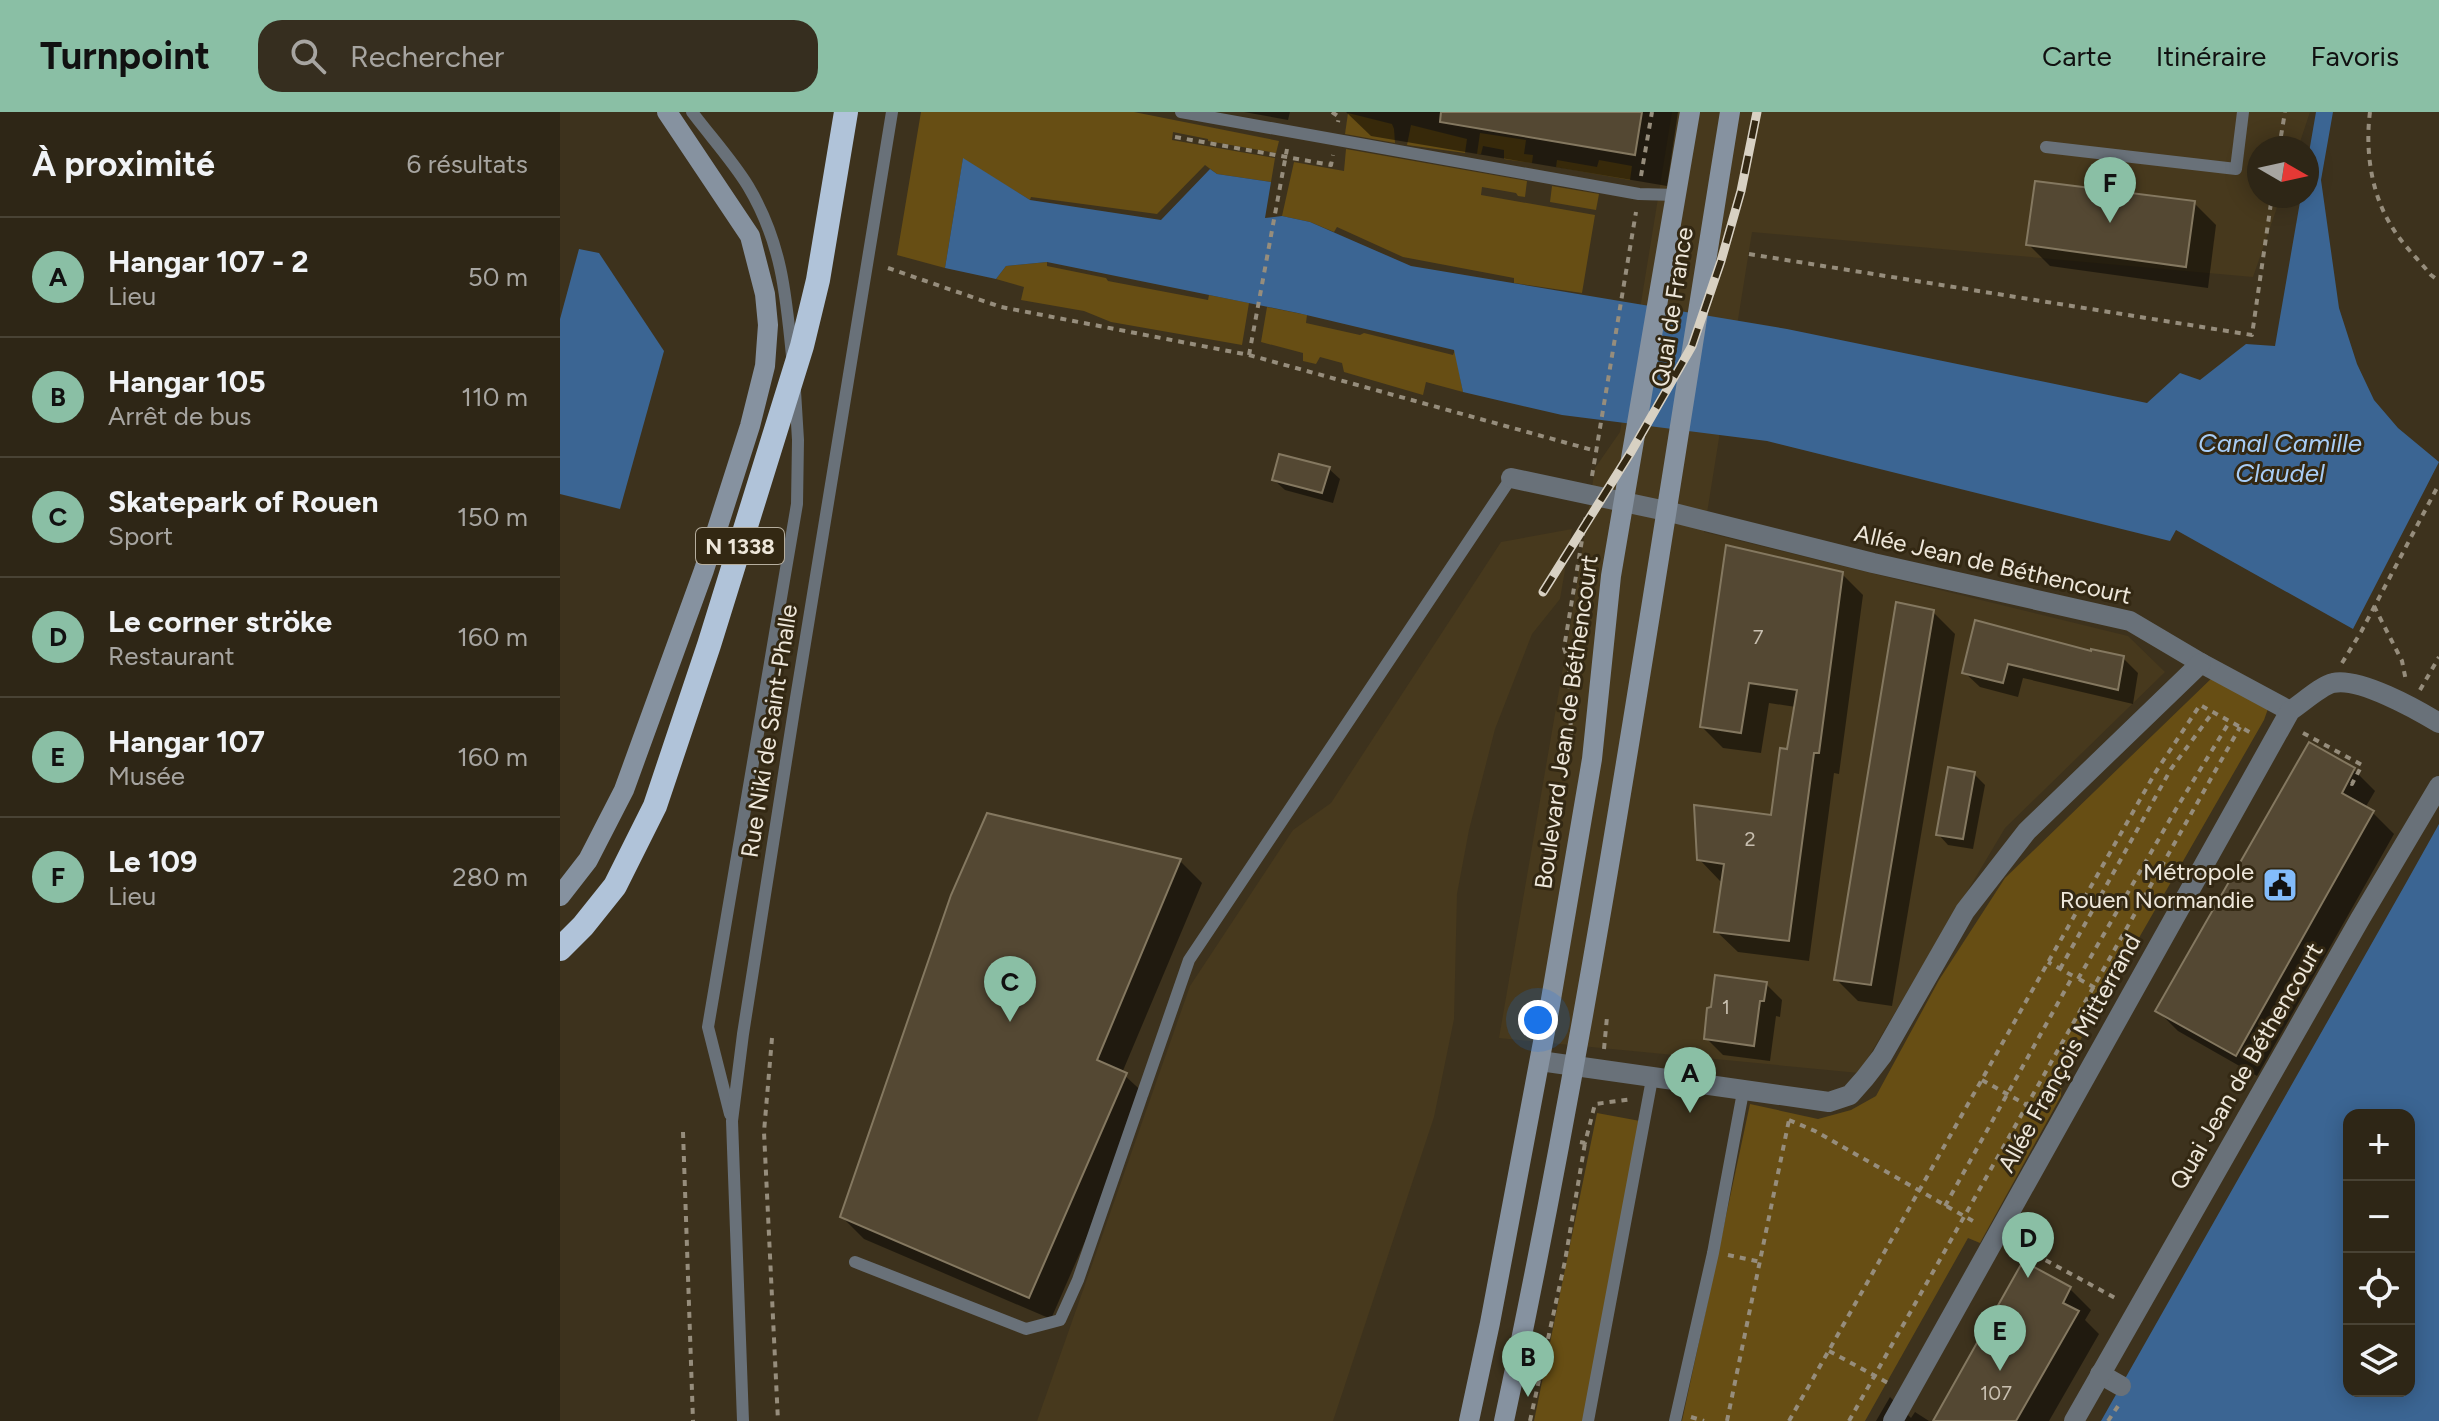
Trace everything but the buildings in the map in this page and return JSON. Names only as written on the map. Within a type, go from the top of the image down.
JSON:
[{"type":"highway","name":"N 1338","points":[[560,949],[615,886],[655,806],[695,689],[794,374],[818,280],[846,112]]},
{"type":"main road","name":"N 1338","points":[[560,896],[588,860],[624,790],[704,570],[750,426],[765,366],[768,325],[765,294],[750,236],[667,112]]},
{"type":"main road","name":"Quai de France","points":[[1623,501],[1690,112]]},
{"type":"main road","name":"Quai de France","points":[[1666,511],[1730,112]]},
{"type":"main road","name":"Boulevard Jean de Béthencourt","points":[[1469,1421],[1540,1061],[1592,759],[1611,576],[1623,501]]},
{"type":"main road","points":[[1504,1421],[1528,1311],[1600,915],[1666,511]]},
{"type":"street","points":[[1511,478],[1666,511]]},
{"type":"street","name":"Allée Jean de Béthencourt","points":[[1666,511],[1890,567],[2130,621],[2290,711]]},
{"type":"street","points":[[1540,1061],[1792,1098],[1829,1102],[1850,1095],[1882,1056],[1965,911],[2027,831],[2201,663]]},
{"type":"street","points":[[2290,711],[2332,683],[2356,684],[2412,707],[2439,723]]},
{"type":"street","name":"Allée François Mitterrand","points":[[1893,1421],[2290,711]]},
{"type":"street","name":"Quai Jean de Béthencourt","points":[[2074,1421],[2352,932],[2439,786]]},
{"type":"street","points":[[2100,1374],[2121,1386]]},
{"type":"lane","name":"Rue Niki de Saint-Phalle","points":[[692,112],[747,184],[771,232],[783,274],[798,440],[797,504],[708,1027],[732,1121]]},
{"type":"lane","name":"Rue Niki de Saint-Phalle","points":[[743,1421],[732,1121],[743,1034],[892,112]]},
{"type":"lane","points":[[1181,112],[1639,194],[1676,195]]},
{"type":"lane","points":[[2046,147],[2236,169],[2243,112]]},
{"type":"lane","points":[[855,1262],[1026,1329],[1060,1320],[1083,1266],[1189,960],[1511,478]]},
{"type":"lane","points":[[1588,1421],[1652,1079]]},
{"type":"lane","points":[[1675,1421],[1713,1253],[1743,1092]]},
{"type":"path","points":[[1332,112],[1339,117]]},
{"type":"path","name":"Boulevard Jean de Béthencourt","points":[[1571,742],[1569,664],[1564,648],[1652,112]]},
{"type":"path","points":[[2281,136],[2285,112]]},
{"type":"path","points":[[2370,112],[2370,166],[2378,196],[2391,226],[2439,281]]},
{"type":"path","points":[[1249,355],[1290,131]]},
{"type":"path","points":[[1175,137],[1331,165]]},
{"type":"path","points":[[1749,254],[2252,335],[2270,208]]},
{"type":"path","points":[[888,268],[1001,307],[1249,355],[1596,451]]},
{"type":"path","points":[[2332,683],[2439,484]]},
{"type":"path","points":[[2374,606],[2402,661],[2412,707]]},
{"type":"path","points":[[2412,707],[2439,657]]},
{"type":"path","points":[[1789,1421],[2155,773],[2200,705],[2291,755],[2303,733],[2362,765],[2352,784],[2348,782]]},
{"type":"path","points":[[2060,969],[2171,769],[2213,712]]},
{"type":"path","points":[[1945,1206],[2007,1094],[2230,721]]},
{"type":"path","points":[[1849,1421],[2240,727]]},
{"type":"path","points":[[2048,962],[2126,1005]]},
{"type":"path","points":[[772,1038],[764,1132],[778,1421]]},
{"type":"path","points":[[1982,1080],[2060,1123]]},
{"type":"path","points":[[1792,1098],[1789,1120],[1815,1131],[1945,1206],[2137,1309]]},
{"type":"path","points":[[683,1132],[693,1421]]},
{"type":"path","points":[[1530,1421],[1565,1261],[1585,1143]]},
{"type":"path","points":[[1722,1253],[1761,1262]]},
{"type":"path","points":[[1829,1351],[1908,1394]]},
{"type":"shaded area","points":[[921,112],[1134,112],[1279,141],[1276,153],[1173,132],[1172,140],[1275,158],[1271,182],[1217,174],[1205,165],[1157,214],[1031,197],[1030,200],[963,159],[945,268],[897,255]]},
{"type":"shaded area","points":[[1672,112],[2310,112],[2302,136],[2247,136],[2247,208],[2277,208],[2253,277],[1752,232],[1704,532],[2128,636],[2165,672],[2005,828],[1859,1073],[1499,1038],[1595,468],[1620,432]]},
{"type":"shaded area","points":[[1348,113],[1392,124],[1395,143],[1345,134]]},
{"type":"shaded area","points":[[1411,125],[1467,139],[1465,153],[1407,145]]},
{"type":"shaded area","points":[[1480,133],[1526,140],[1524,154],[1533,155],[1532,163],[1504,159],[1504,150],[1483,146],[1481,154],[1477,154]]},
{"type":"shaded area","points":[[1346,149],[1527,181],[1525,197],[1482,187],[1481,195],[1595,215],[1582,293],[1514,283],[1514,278],[1403,257],[1337,227],[1334,232],[1310,222],[1282,216],[1294,162],[1344,171]]},
{"type":"shaded area","points":[[1557,160],[1597,167],[1599,160],[1632,166],[1630,180],[1556,167]]},
{"type":"shaded area","points":[[1552,186],[1599,194],[1596,210],[1550,202]]},
{"type":"shaded area","points":[[1047,262],[1047,266],[1106,278],[1108,281],[1208,300],[1209,295],[1249,303],[1242,345],[1111,322],[1084,311],[1021,300],[1024,287],[996,279],[1006,266]]},
{"type":"shaded area","points":[[1267,307],[1307,315],[1306,323],[1360,335],[1364,333],[1453,355],[1455,350],[1463,392],[1426,382],[1423,395],[1344,372],[1342,363],[1320,357],[1316,364],[1303,361],[1303,353],[1261,342]]},
{"type":"shaded area","points":[[1572,529],[1560,599],[1532,634],[1495,729],[1469,830],[1457,894],[1454,1019],[1434,1117],[1333,1421],[1037,1421],[1190,986],[1293,830],[1331,803],[1501,542]]},
{"type":"shaded area","points":[[2216,674],[2269,706],[2264,720],[2062,1072],[2061,1096],[1980,1243],[1968,1238],[1865,1421],[1682,1421],[1750,1104],[1818,1119],[1851,1110],[1876,1096],[1939,980],[2005,878]]},
{"type":"shaded area","points":[[1597,1113],[1640,1121],[1583,1421],[1534,1421]]},
{"type":"water","name":"Canal Camille Claudel","points":[[2316,112],[2333,112],[2321,180],[2339,308],[2357,364],[2374,400],[2398,428],[2439,462],[2353,629],[2176,530],[2170,541],[1767,441],[1562,415],[1463,392],[1454,350],[1298,313],[1047,262],[1006,266],[996,279],[945,268],[963,158],[1030,200],[1161,220],[1210,169],[1217,174],[1271,182],[1265,218],[1282,216],[1310,222],[1411,266],[1787,329],[2147,403],[2180,373],[2200,380],[2246,344],[2275,346],[2299,208],[2319,208],[2319,136],[2312,136]]},
{"type":"water","points":[[579,249],[599,253],[664,351],[620,509],[560,494],[560,319]]},
{"type":"water","points":[[2439,824],[2439,1421],[2101,1421]]},
{"type":"railway","points":[[1543,592],[1631,452],[1692,346],[1741,191],[1757,112]]},
{"type":"place","name":"Le 109","points":[[2110,223]]},
{"type":"place","name":"Métropole Rouen Normandie","points":[[2280,885]]},
{"type":"place","name":"Skatepark of Rouen","points":[[1010,1022]]},
{"type":"place","name":"Hangar 107 - 2","points":[[1690,1113]]},
{"type":"place","name":"Le corner ströke","points":[[2028,1278]]},
{"type":"place","name":"Hangar 107","points":[[2000,1371]]},
{"type":"place","name":"Hangar 105","points":[[1528,1397]]}]
